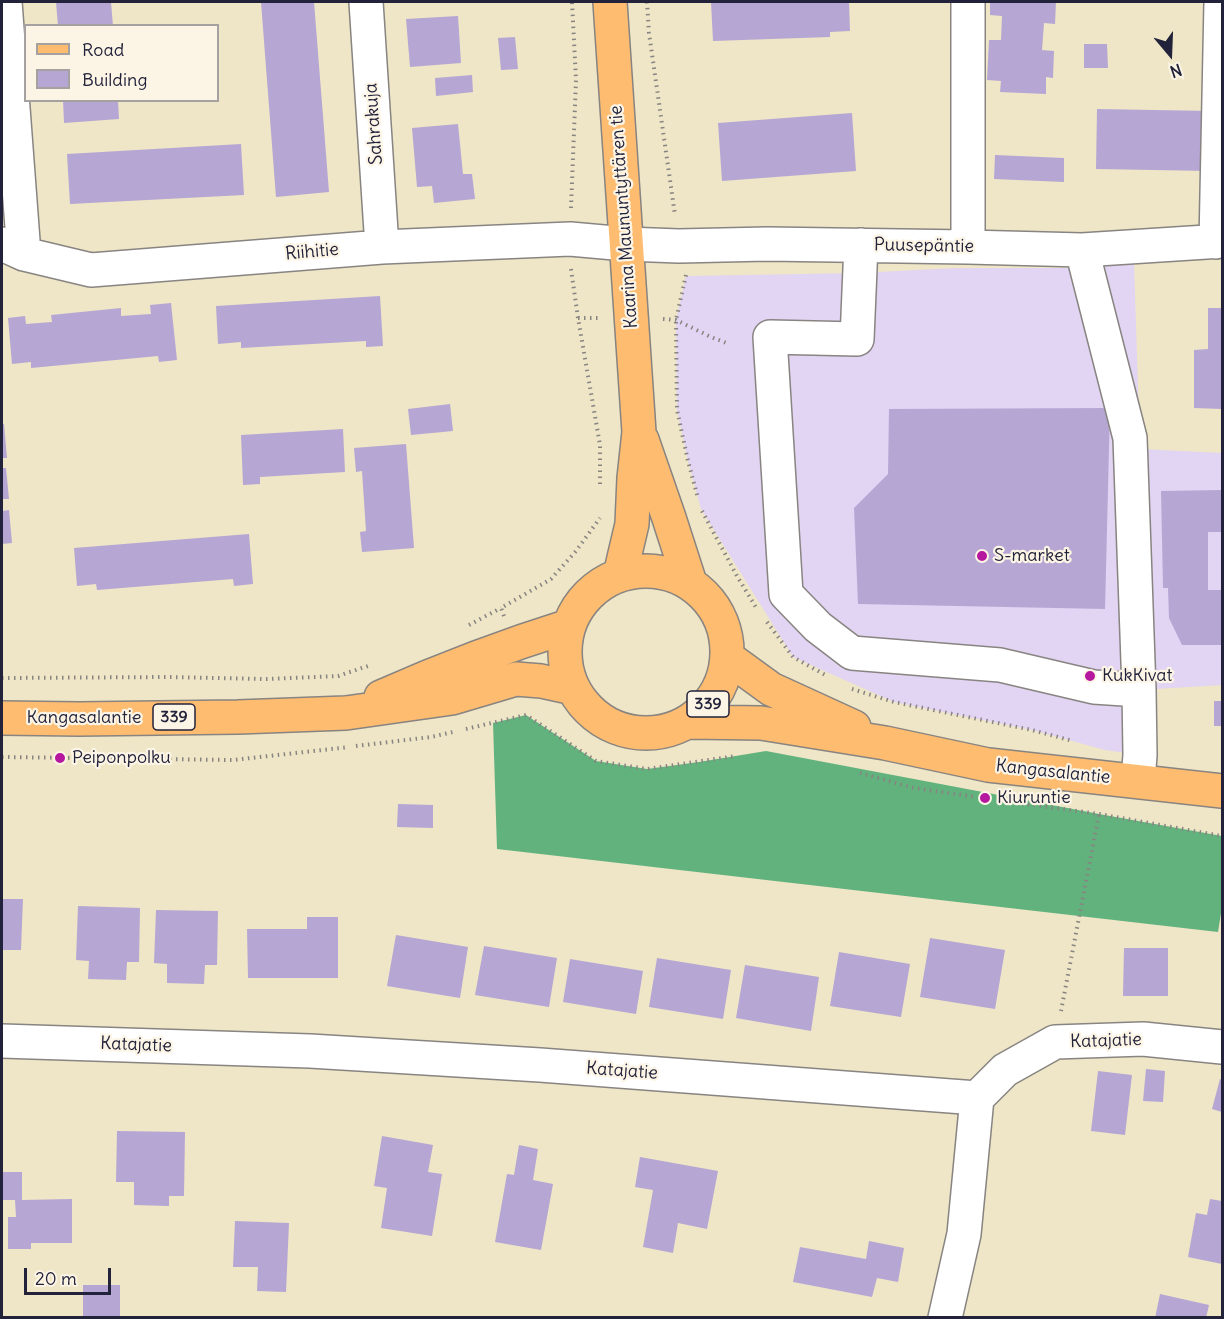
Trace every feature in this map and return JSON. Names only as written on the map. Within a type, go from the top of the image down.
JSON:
[{"type":"main road","name":"Kaarina Maununtyttären tie","points":[[610,2],[639,432],[632,524],[620,575]]},
{"type":"main road","name":"Kaarina Maununtyttären tie","points":[[639,432],[690,584]]},
{"type":"main road","name":"339","points":[[649,571],[677,577],[690,584],[711,603],[724,628],[727,657],[721,685],[701,712],[688,722],[672,729],[656,733],[639,733],[607,724],[582,702],[567,672],[566,640],[575,612],[594,590],[620,575],[649,571]]},
{"type":"main road","name":"Kangasalantie","points":[[346,712],[424,678],[514,643],[569,626]]},
{"type":"main road","name":"Kangasalantie","points":[[727,657],[771,689],[885,743]]},
{"type":"main road","name":"Kangasalantie","points":[[2,718],[238,717],[346,712],[452,698],[516,679],[541,681],[573,688]]},
{"type":"main road","name":"Kangasalantie","points":[[688,722],[761,723],[885,743],[988,765],[1222,791]]},
{"type":"street","points":[[5,2],[13,249]]},
{"type":"street","name":"Sahrakuja","points":[[366,2],[382,246]]},
{"type":"street","points":[[968,2],[968,246]]},
{"type":"street","points":[[1219,241],[1221,2]]},
{"type":"street","name":"Riihitie","points":[[13,249],[91,270],[382,246],[570,239],[626,244]]},
{"type":"street","name":"Puusepäntie","points":[[626,244],[968,246],[1082,250],[1219,241]]},
{"type":"street","points":[[861,245],[857,339],[770,337],[786,594],[818,627],[852,653],[1000,665],[1094,687],[1139,690]]},
{"type":"street","points":[[1082,250],[1130,438],[1139,690],[1138,781]]},
{"type":"street","name":"Katajatie","points":[[2,1041],[310,1051],[540,1065],[977,1098],[1005,1070],[1054,1042],[1143,1039],[1222,1047]]},
{"type":"street","points":[[945,1317],[964,1234],[977,1098]]},
{"type":"path","points":[[676,320],[729,344]]},
{"type":"path","points":[[463,628],[551,579],[576,551],[600,518],[632,524]]},
{"type":"path","points":[[501,608],[514,643]]},
{"type":"path","points":[[2,678],[169,677],[266,680],[338,676],[370,666]]},
{"type":"path","points":[[516,679],[526,715],[596,761],[647,769],[744,754]]},
{"type":"path","points":[[2,757],[233,760],[431,737],[526,715]]},
{"type":"path","points":[[852,771],[914,788],[985,798]]},
{"type":"path","points":[[997,800],[1099,814],[1222,836]]},
{"type":"path","points":[[1054,1042],[1099,814]]},
{"type":"shaded area","points":[[1134,263],[1140,449],[1222,453],[1222,685],[1139,690],[1140,755],[1105,750],[1032,730],[894,702],[793,657],[701,509],[677,410],[676,320],[686,276],[860,273],[955,268],[1087,268]]},
{"type":"green space","points":[[526,715],[596,761],[647,769],[766,751],[1222,836],[1222,907],[1218,932],[497,849],[493,723]]},
{"type":"building","points":[[56,2],[111,2],[113,24],[58,24]]},
{"type":"building","points":[[261,2],[314,2],[329,192],[276,197]]},
{"type":"building","points":[[711,2],[849,2],[850,31],[830,32],[830,37],[713,41]]},
{"type":"building","points":[[990,2],[1056,2],[1055,24],[1044,23],[1042,50],[1054,51],[1053,78],[1046,77],[1046,94],[1000,92],[1001,81],[987,80],[989,40],[1001,40],[1002,16],[990,15]]},
{"type":"building","points":[[458,16],[461,63],[410,67],[406,19]]},
{"type":"building","points":[[515,37],[518,69],[501,70],[498,38]]},
{"type":"building","points":[[1084,44],[1107,44],[1108,68],[1084,68]]},
{"type":"building","points":[[472,75],[473,92],[436,96],[435,78]]},
{"type":"building","points":[[63,102],[118,102],[119,119],[64,123]]},
{"type":"building","points":[[1097,109],[1211,111],[1210,171],[1096,169]]},
{"type":"building","points":[[852,113],[856,171],[722,181],[718,123]]},
{"type":"building","points":[[458,124],[463,174],[472,174],[475,199],[434,203],[432,186],[417,187],[412,128]]},
{"type":"building","points":[[241,144],[244,195],[70,204],[67,154]]},
{"type":"building","points":[[995,155],[1064,158],[1064,182],[994,179]]},
{"type":"building","points":[[380,296],[383,346],[366,347],[366,341],[241,348],[241,342],[218,344],[216,306]]},
{"type":"building","points":[[171,303],[177,360],[159,362],[158,356],[31,368],[31,362],[12,364],[8,318],[25,316],[26,324],[52,322],[51,315],[121,308],[121,316],[151,314],[150,305]]},
{"type":"building","points":[[1208,308],[1222,308],[1222,409],[1194,408],[1194,350],[1208,349]]},
{"type":"building","points":[[450,404],[453,431],[411,435],[408,409]]},
{"type":"building","name":"S-market","points":[[1110,408],[1105,609],[858,604],[854,508],[888,474],[889,409]]},
{"type":"building","points":[[2,424],[4,424],[7,458],[2,458]]},
{"type":"building","points":[[343,429],[345,472],[260,477],[260,484],[243,485],[241,435]]},
{"type":"building","points":[[406,444],[414,548],[362,552],[360,532],[366,531],[362,471],[356,472],[354,448]]},
{"type":"building","points":[[2,468],[6,468],[9,499],[2,499]]},
{"type":"building","points":[[1222,490],[1222,532],[1208,532],[1208,590],[1222,590],[1222,645],[1182,645],[1169,618],[1168,588],[1163,588],[1161,491]]},
{"type":"building","points":[[9,510],[12,543],[2,544],[2,511]]},
{"type":"building","points":[[249,534],[253,584],[234,586],[233,579],[97,590],[96,584],[77,586],[74,548]]},
{"type":"building","points":[[1214,701],[1222,701],[1222,726],[1214,726]]},
{"type":"building","points":[[398,804],[433,805],[433,828],[397,827]]},
{"type":"building","points":[[2,899],[23,899],[21,950],[2,950]]},
{"type":"building","points":[[78,906],[140,908],[139,962],[127,962],[126,980],[88,979],[89,961],[76,960]]},
{"type":"building","points":[[156,910],[218,911],[217,965],[205,965],[204,984],[167,983],[167,964],[154,963]]},
{"type":"building","points":[[307,917],[338,917],[338,978],[248,978],[247,929],[307,929]]},
{"type":"building","points":[[396,935],[468,947],[460,998],[387,986]]},
{"type":"building","points":[[930,938],[1005,950],[995,1009],[920,997]]},
{"type":"building","points":[[484,946],[557,958],[549,1007],[475,995]]},
{"type":"building","points":[[1124,948],[1168,948],[1168,996],[1123,996]]},
{"type":"building","points":[[839,952],[910,964],[901,1017],[830,1006]]},
{"type":"building","points":[[657,958],[731,970],[723,1019],[649,1007]]},
{"type":"building","points":[[570,959],[643,971],[636,1014],[563,1002]]},
{"type":"building","points":[[745,965],[819,977],[811,1031],[736,1018]]},
{"type":"building","points":[[1146,1069],[1165,1071],[1163,1102],[1143,1101]]},
{"type":"building","points":[[1098,1071],[1132,1075],[1125,1135],[1091,1131]]},
{"type":"building","points":[[1220,1079],[1222,1080],[1222,1112],[1212,1109]]},
{"type":"building","points":[[117,1131],[185,1132],[184,1196],[169,1196],[169,1206],[134,1205],[134,1182],[116,1182]]},
{"type":"building","points":[[382,1136],[433,1145],[428,1172],[442,1174],[432,1236],[381,1228],[387,1188],[374,1186]]},
{"type":"building","points":[[519,1145],[538,1149],[533,1180],[553,1184],[541,1250],[495,1242],[507,1174],[514,1175]]},
{"type":"building","points":[[640,1157],[718,1171],[707,1229],[678,1223],[673,1253],[643,1247],[653,1190],[635,1187]]},
{"type":"building","points":[[2,1172],[22,1172],[22,1200],[72,1199],[72,1243],[31,1243],[31,1249],[8,1249],[8,1217],[16,1217],[15,1200],[2,1200]]},
{"type":"building","points":[[1210,1199],[1222,1201],[1222,1264],[1188,1257],[1196,1213],[1207,1215]]},
{"type":"building","points":[[235,1221],[289,1223],[286,1292],[257,1291],[258,1267],[233,1267]]},
{"type":"building","points":[[869,1241],[904,1248],[898,1282],[877,1278],[872,1297],[793,1282],[800,1247],[866,1259]]},
{"type":"building","points":[[83,1285],[120,1285],[120,1317],[83,1317]]},
{"type":"building","points":[[1160,1294],[1209,1305],[1206,1318],[1155,1318]]},
{"type":"place","name":"S-market","points":[[982,556]]},
{"type":"place","name":"KukKivat","points":[[1090,676]]},
{"type":"place","name":"Peiponpolku","points":[[60,758]]},
{"type":"place","name":"Kiuruntie","points":[[985,798]]}]
